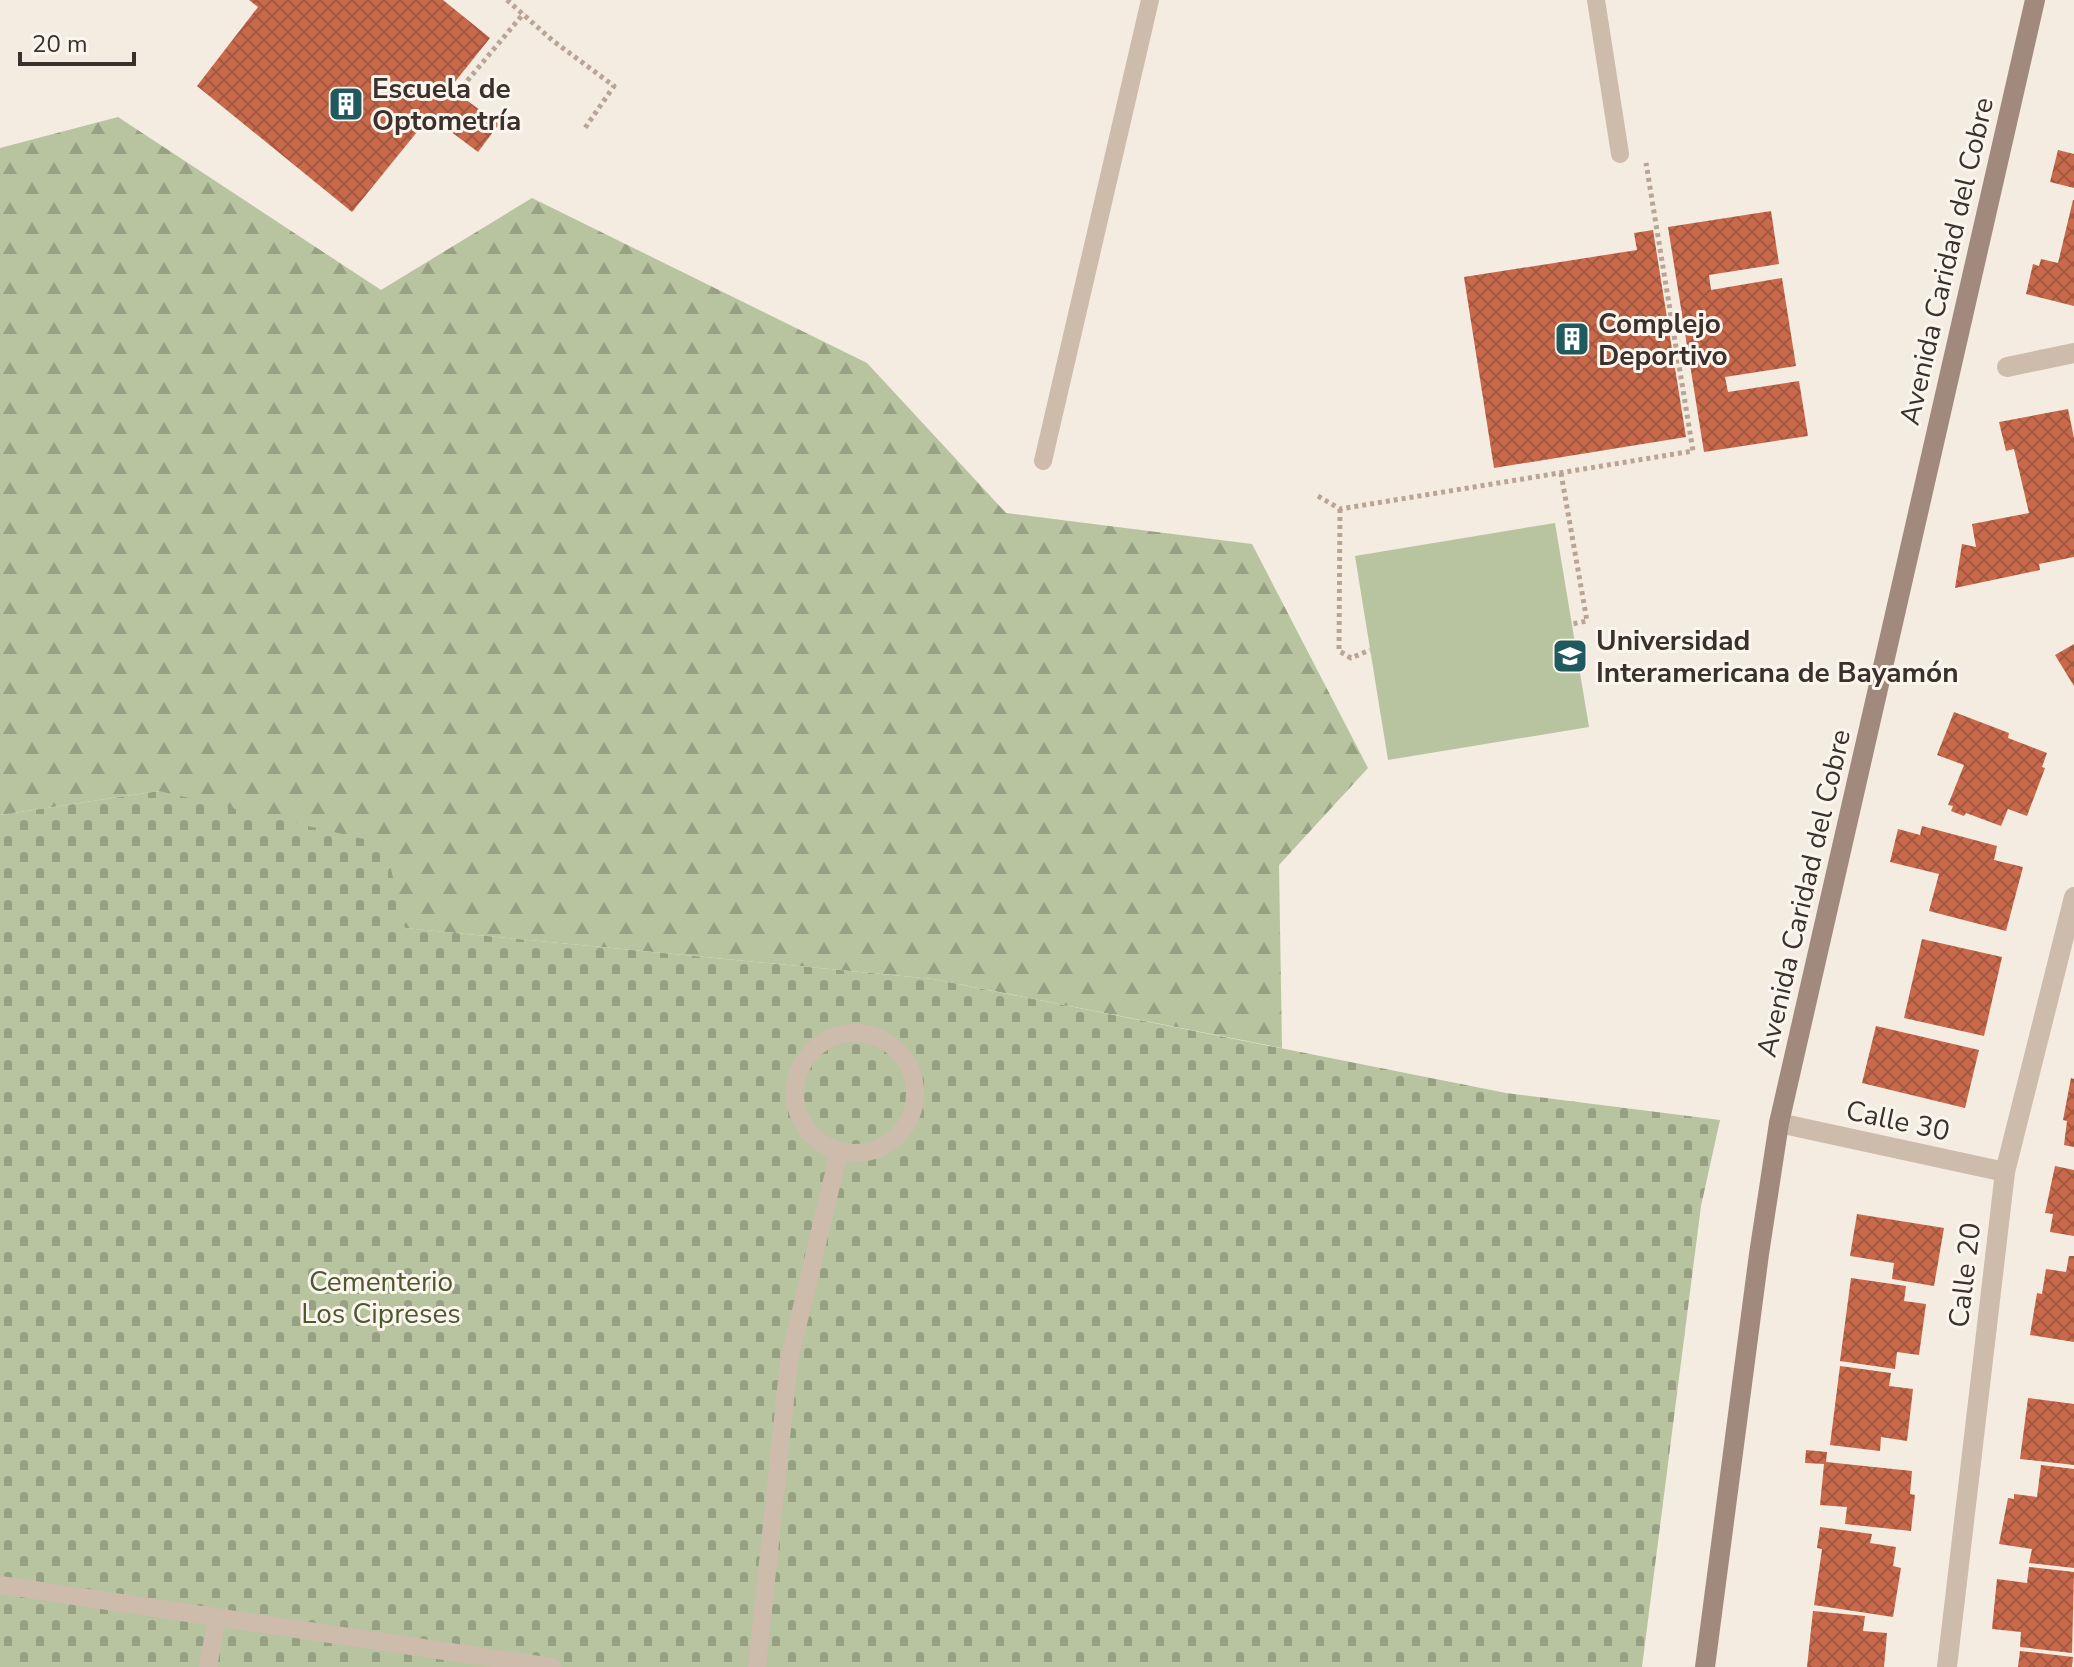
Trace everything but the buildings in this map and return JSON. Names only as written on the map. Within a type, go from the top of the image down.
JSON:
[{"type":"street","name":"Avenida Caridad del Cobre","points":[[1705,1667],[1779,1123],[2035,0]]},
{"type":"street","points":[[2007,367],[2074,353]]},
{"type":"street","name":"Calle 20","points":[[1947,1667],[2005,1172],[2074,897]]},
{"type":"street","name":"Calle 30","points":[[1779,1123],[2005,1172]]},
{"type":"lane","points":[[1043,461],[1150,0]]},
{"type":"lane","points":[[1596,0],[1620,154]]},
{"type":"lane","points":[[855,1032],[876,1035],[894,1046],[907,1062],[915,1081],[915,1101],[909,1121],[897,1137],[879,1149],[859,1154],[839,1152],[821,1144],[797,1114],[794,1095],[796,1076],[811,1052],[835,1035],[855,1032]]},
{"type":"lane","points":[[757,1667],[789,1361],[839,1152]]},
{"type":"lane","points":[[0,1585],[552,1667]]},
{"type":"lane","points":[[208,1667],[217,1617]]},
{"type":"path","points":[[507,0],[552,40],[614,86],[585,128]]},
{"type":"path","points":[[457,93],[524,13]]},
{"type":"path","points":[[1318,496],[1340,509],[1693,451],[1662,246],[1643,151]]},
{"type":"path","points":[[1561,473],[1587,621],[1572,624]]},
{"type":"path","points":[[1340,509],[1339,651],[1351,658],[1370,650]]},
{"type":"green space","points":[[118,117],[381,290],[532,198],[867,363],[1006,513],[1252,544],[1368,768],[1279,865],[1282,1048],[933,979],[404,928],[159,791],[0,815],[0,148]]},
{"type":"green space","points":[[1555,523],[1589,727],[1388,760],[1355,556]]},
{"type":"green space","name":"Cementerio Los Cipreses","points":[[159,791],[385,844],[405,928],[933,979],[1506,1093],[1720,1120],[1701,1206],[1642,1667],[0,1667],[0,815]]},
{"type":"place","name":"Escuela de Optometría","points":[[346,104]]},
{"type":"place","name":"Complejo Deportivo","points":[[1572,339]]},
{"type":"place","name":"Universidad Interamericana de Bayamón","points":[[1570,656]]}]
